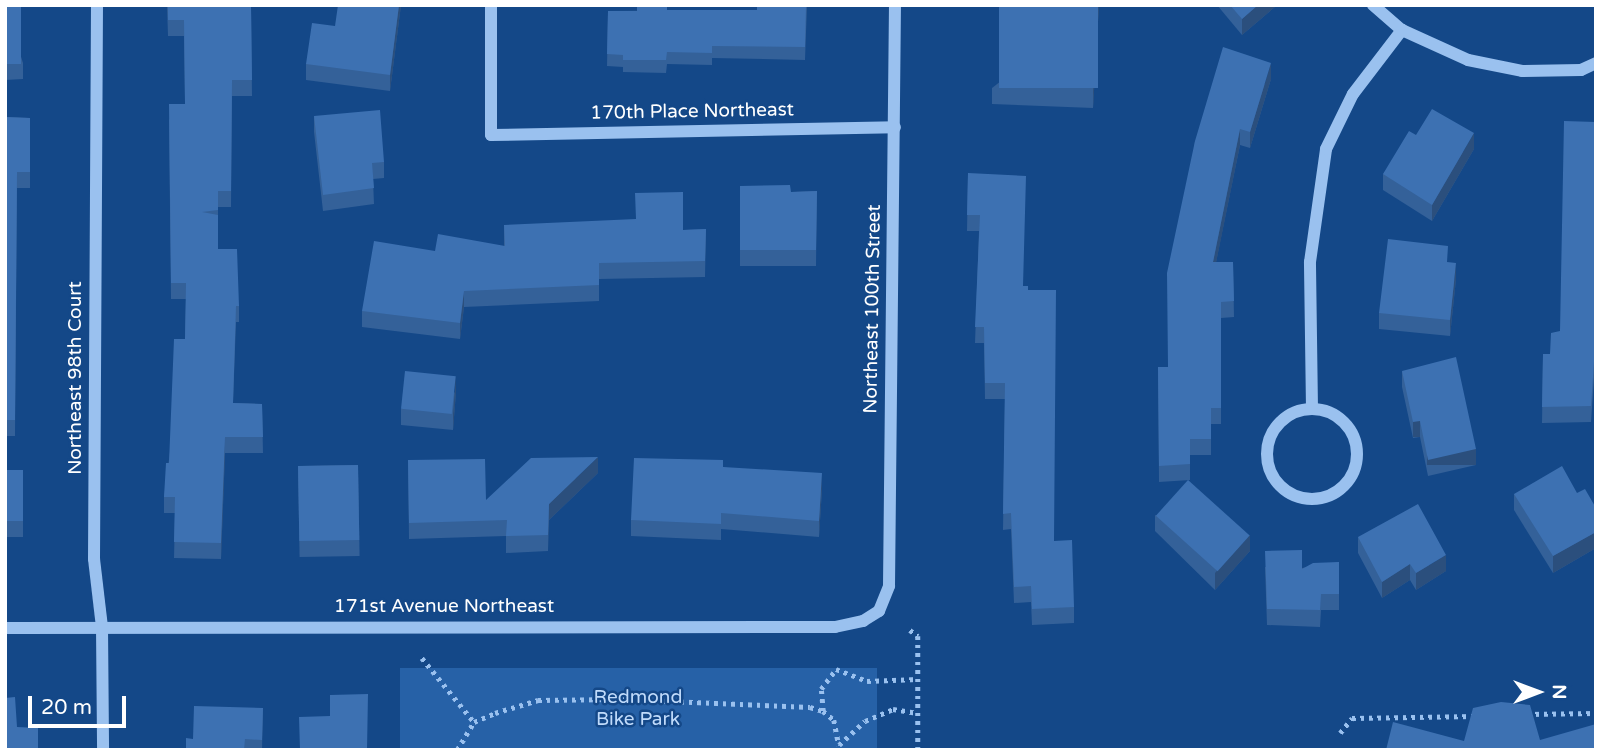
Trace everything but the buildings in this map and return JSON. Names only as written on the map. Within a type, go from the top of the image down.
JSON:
[{"type":"street","name":"Northeast 98th Court","points":[[97,5],[94,559],[102,627],[103,750]]},
{"type":"street","name":"170th Place Northeast","points":[[492,5],[491,135],[895,127]]},
{"type":"street","name":"Northeast 100th Street","points":[[879,611],[889,586],[895,5]]},
{"type":"street","points":[[1373,5],[1402,30],[1468,60],[1522,71],[1581,70],[1596,63]]},
{"type":"street","points":[[1312,409],[1310,262],[1326,149],[1353,94],[1402,30]]},
{"type":"street","points":[[1312,409],[1339,417],[1356,440],[1358,454],[1356,468],[1345,486],[1327,497],[1313,500],[1299,498],[1276,481],[1267,455],[1275,428],[1298,411],[1312,409]]},
{"type":"street","name":"171st Avenue Northeast","points":[[5,628],[835,627],[863,621],[879,611]]},
{"type":"path","points":[[909,630],[918,636],[918,750]]},
{"type":"path","points":[[422,658],[474,722]]},
{"type":"path","points":[[824,711],[821,689],[836,669],[867,681],[918,679]]},
{"type":"path","points":[[457,750],[474,722],[538,700],[621,699],[775,704],[824,711],[834,720],[839,746],[865,721],[892,709],[918,713]]},
{"type":"path","points":[[1515,715],[1596,713]]},
{"type":"path","points":[[1340,733],[1352,718],[1488,715]]},
{"type":"green space","name":"Redmond Bike Park","points":[[400,668],[877,668],[877,750],[400,750]]}]
